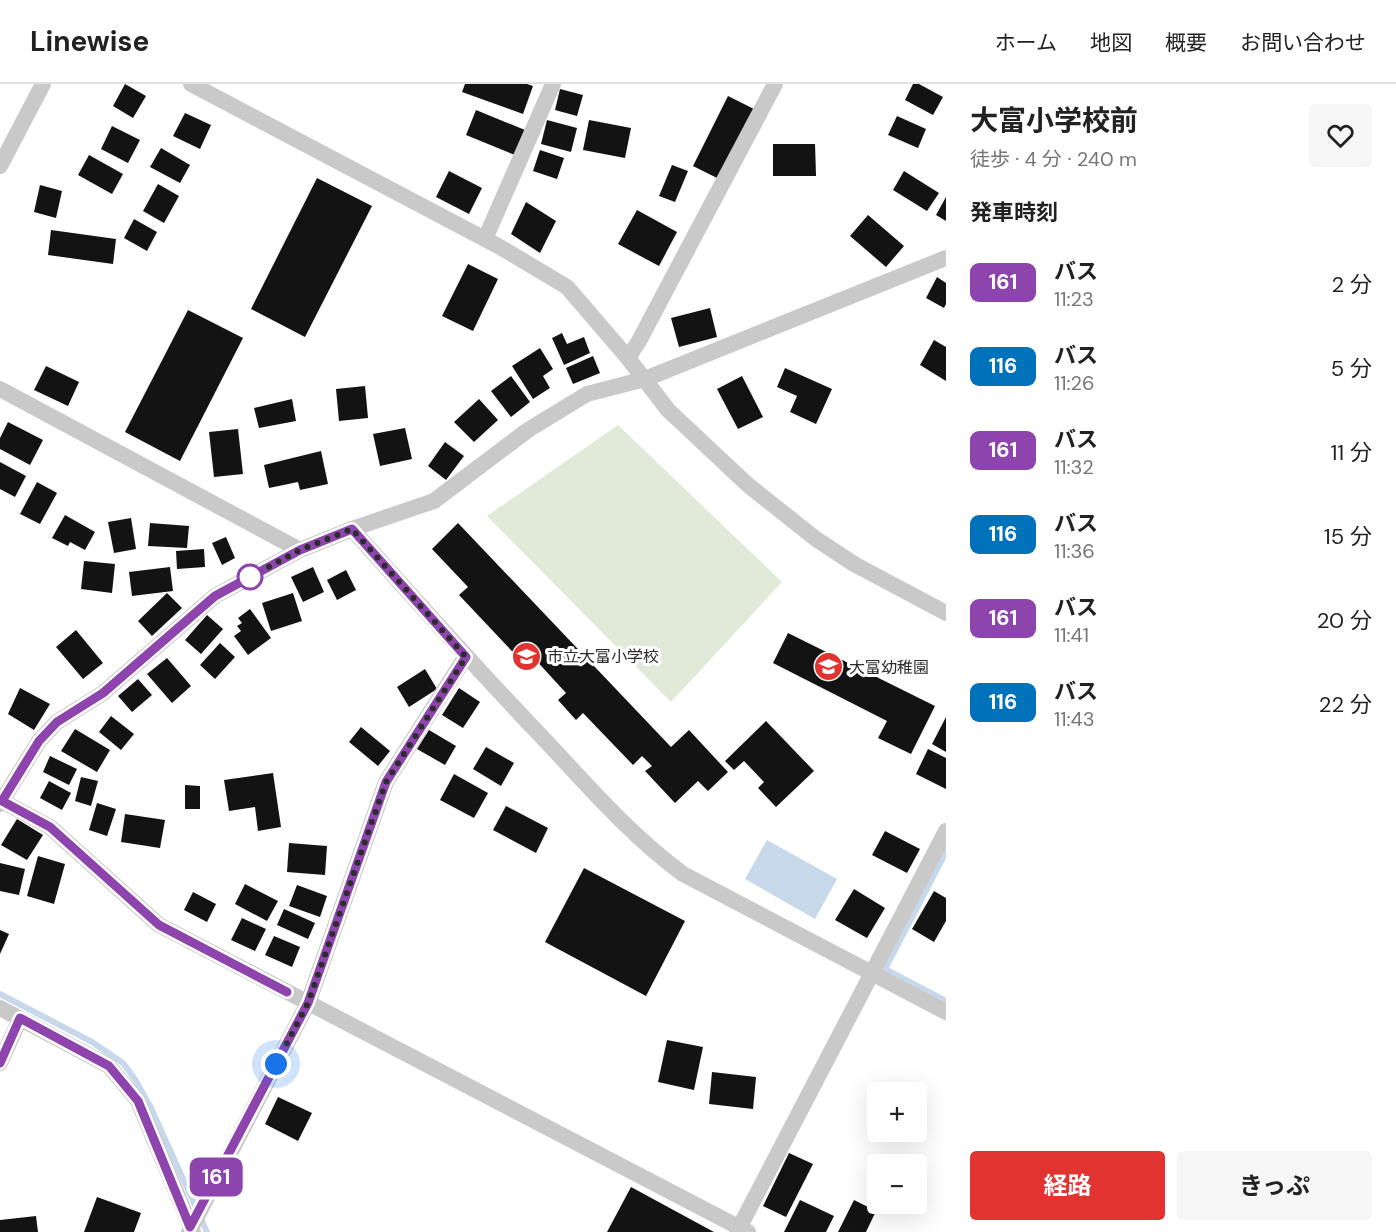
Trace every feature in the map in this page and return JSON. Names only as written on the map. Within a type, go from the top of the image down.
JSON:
[{"type":"street","points":[[0,166],[44,84]]},
{"type":"street","points":[[191,84],[485,239],[567,287],[628,358],[668,410],[748,485],[816,539],[854,564],[946,613]]},
{"type":"street","points":[[485,239],[553,84]]},
{"type":"street","points":[[628,358],[775,84]]},
{"type":"street","points":[[946,258],[645,379],[587,394],[528,430],[434,501],[352,529],[300,550],[215,596],[103,693],[57,722],[39,741],[1,802],[50,827],[159,925],[742,1231],[946,831]]},
{"type":"street","points":[[0,389],[300,550]]},
{"type":"street","points":[[352,529],[466,657],[618,819],[652,851],[683,874],[946,1012]]},
{"type":"street","points":[[191,1230],[308,1003],[386,782],[466,657]]},
{"type":"street","points":[[0,1008],[109,1066],[138,1101],[191,1230]]},
{"type":"street","points":[[0,1063],[20,1018]]},
{"type":"green space","points":[[618,425],[782,582],[671,702],[487,516]]},
{"type":"water","points":[[767,840],[837,879],[815,919],[745,879]]},
{"type":"building","points":[[125,84],[146,96],[133,118],[113,106]]},
{"type":"building","points":[[465,84],[527,84],[533,86],[523,114],[462,92]]},
{"type":"building","points":[[913,84],[919,84],[943,97],[933,115],[905,100]]},
{"type":"building","points":[[560,89],[583,95],[577,116],[555,110]]},
{"type":"building","points":[[728,96],[754,109],[719,179],[693,166]]},
{"type":"building","points":[[476,110],[525,130],[515,155],[466,135]]},
{"type":"building","points":[[185,113],[211,125],[200,149],[173,136]]},
{"type":"building","points":[[897,116],[926,129],[918,148],[888,135]]},
{"type":"building","points":[[547,120],[577,128],[571,152],[541,144]]},
{"type":"building","points":[[589,120],[631,128],[625,158],[583,150]]},
{"type":"building","points":[[112,126],[140,140],[128,163],[101,149]]},
{"type":"building","points":[[773,144],[815,144],[816,176],[773,176]]},
{"type":"building","points":[[161,148],[190,165],[180,183],[150,167]]},
{"type":"building","points":[[540,150],[564,158],[557,179],[533,171]]},
{"type":"building","points":[[89,155],[123,174],[112,194],[78,175]]},
{"type":"building","points":[[672,165],[688,171],[675,202],[659,196]]},
{"type":"building","points":[[449,171],[482,188],[469,214],[436,197]]},
{"type":"building","points":[[904,171],[939,193],[927,211],[893,190]]},
{"type":"building","points":[[317,178],[372,206],[305,337],[251,309]]},
{"type":"building","points":[[158,184],[179,196],[164,223],[143,211]]},
{"type":"building","points":[[40,185],[62,191],[56,218],[34,212]]},
{"type":"building","points":[[946,197],[946,221],[936,215]]},
{"type":"building","points":[[526,202],[556,221],[540,253],[511,234]]},
{"type":"building","points":[[637,210],[677,232],[659,266],[618,244]]},
{"type":"building","points":[[868,215],[904,246],[886,267],[850,236]]},
{"type":"building","points":[[134,219],[157,232],[147,251],[124,238]]},
{"type":"building","points":[[51,230],[116,239],[113,264],[48,255]]},
{"type":"building","points":[[468,264],[498,279],[473,331],[442,316]]},
{"type":"building","points":[[937,277],[946,283],[944,308],[926,298]]},
{"type":"building","points":[[710,308],[717,337],[679,347],[671,318]]},
{"type":"building","points":[[188,310],[243,338],[180,461],[125,432]]},
{"type":"building","points":[[562,333],[567,344],[584,337],[590,353],[564,365],[552,338]]},
{"type":"building","points":[[934,340],[946,347],[946,381],[920,365]]},
{"type":"building","points":[[540,348],[553,369],[543,376],[550,388],[533,399],[512,366]]},
{"type":"building","points":[[593,356],[600,373],[573,384],[566,368]]},
{"type":"building","points":[[46,366],[79,382],[68,406],[34,390]]},
{"type":"building","points":[[785,368],[832,389],[816,424],[790,412],[797,396],[777,387]]},
{"type":"building","points":[[511,376],[530,402],[511,417],[491,391]]},
{"type":"building","points":[[742,376],[763,417],[738,429],[717,389]]},
{"type":"building","points":[[365,386],[368,418],[339,421],[336,389]]},
{"type":"building","points":[[292,399],[296,421],[259,428],[254,408]]},
{"type":"building","points":[[479,399],[498,420],[474,442],[454,422]]},
{"type":"building","points":[[8,422],[43,440],[30,465],[0,449],[0,438]]},
{"type":"building","points":[[405,428],[412,459],[380,466],[373,434]]},
{"type":"building","points":[[238,429],[243,474],[214,477],[209,432]]},
{"type":"building","points":[[445,442],[464,456],[446,480],[428,466]]},
{"type":"building","points":[[321,451],[328,484],[300,490],[298,482],[269,488],[264,465]]},
{"type":"building","points":[[0,462],[26,476],[15,497],[0,489]]},
{"type":"building","points":[[37,482],[57,493],[40,524],[20,514]]},
{"type":"building","points":[[65,515],[95,532],[85,550],[70,542],[68,546],[52,538]]},
{"type":"building","points":[[131,518],[136,549],[114,553],[108,522]]},
{"type":"building","points":[[150,523],[189,526],[187,548],[148,546]]},
{"type":"building","points":[[458,523],[671,747],[689,730],[728,772],[708,791],[698,781],[675,803],[645,771],[652,766],[642,756],[633,765],[583,713],[576,720],[558,700],[566,693],[533,657],[525,665],[459,595],[468,587],[432,549]]},
{"type":"building","points":[[226,537],[235,558],[222,565],[212,543]]},
{"type":"building","points":[[204,549],[205,567],[177,569],[176,551]]},
{"type":"building","points":[[84,561],[115,564],[112,593],[81,589]]},
{"type":"building","points":[[170,567],[173,591],[132,596],[129,572]]},
{"type":"building","points":[[313,567],[324,592],[303,602],[291,577]]},
{"type":"building","points":[[346,570],[356,590],[337,600],[327,580]]},
{"type":"building","points":[[167,593],[182,608],[152,636],[138,621]]},
{"type":"building","points":[[293,593],[302,621],[271,631],[262,603]]},
{"type":"building","points":[[250,609],[271,638],[248,655],[234,636],[241,631],[237,626],[242,623],[238,618]]},
{"type":"building","points":[[207,615],[223,629],[201,654],[185,640]]},
{"type":"building","points":[[76,630],[103,663],[83,679],[56,647]]},
{"type":"building","points":[[788,633],[935,706],[911,754],[878,738],[887,721],[773,663]]},
{"type":"building","points":[[220,643],[235,657],[215,679],[200,665]]},
{"type":"building","points":[[167,658],[191,686],[172,703],[147,674]]},
{"type":"building","points":[[425,669],[437,689],[409,707],[397,687]]},
{"type":"building","points":[[138,679],[152,695],[132,712],[118,696]]},
{"type":"building","points":[[20,688],[50,704],[34,730],[8,714]]},
{"type":"building","points":[[459,688],[480,702],[463,728],[442,715]]},
{"type":"building","points":[[111,716],[134,734],[121,750],[99,732]]},
{"type":"building","points":[[946,717],[946,752],[932,744]]},
{"type":"building","points":[[766,721],[814,771],[776,807],[758,788],[764,782],[744,761],[734,770],[725,761]]},
{"type":"building","points":[[361,727],[390,751],[378,766],[349,742]]},
{"type":"building","points":[[75,729],[110,750],[97,772],[61,751]]},
{"type":"building","points":[[429,730],[456,746],[445,765],[417,749]]},
{"type":"building","points":[[486,747],[514,763],[501,786],[473,769]]},
{"type":"building","points":[[928,749],[946,758],[946,789],[916,774]]},
{"type":"building","points":[[50,756],[77,769],[69,785],[43,772]]},
{"type":"building","points":[[273,773],[281,827],[258,831],[255,807],[229,811],[224,780]]},
{"type":"building","points":[[454,774],[488,793],[474,818],[440,800]]},
{"type":"building","points":[[81,777],[98,781],[91,806],[75,801]]},
{"type":"building","points":[[49,781],[71,793],[62,810],[40,798]]},
{"type":"building","points":[[185,785],[200,786],[200,809],[185,809]]},
{"type":"building","points":[[97,803],[116,809],[107,836],[89,830]]},
{"type":"building","points":[[506,806],[548,828],[536,853],[493,830]]},
{"type":"building","points":[[125,814],[165,820],[160,848],[121,842]]},
{"type":"building","points":[[17,819],[43,835],[27,860],[1,845]]},
{"type":"building","points":[[885,831],[920,849],[907,873],[872,855]]},
{"type":"building","points":[[289,843],[327,846],[325,875],[287,872]]},
{"type":"building","points":[[38,856],[65,864],[54,904],[27,896]]},
{"type":"building","points":[[0,863],[25,869],[19,895],[0,891]]},
{"type":"building","points":[[584,868],[685,921],[646,996],[545,942]]},
{"type":"building","points":[[245,884],[278,901],[267,921],[235,904]]},
{"type":"building","points":[[297,885],[327,896],[320,917],[289,906]]},
{"type":"building","points":[[854,889],[885,908],[867,938],[835,920]]},
{"type":"building","points":[[934,891],[946,898],[946,921],[934,942],[912,929]]},
{"type":"building","points":[[193,892],[216,904],[207,922],[184,910]]},
{"type":"building","points":[[284,909],[315,923],[308,939],[277,925]]},
{"type":"building","points":[[242,918],[266,929],[255,951],[231,940]]},
{"type":"building","points":[[0,930],[9,934],[0,954]]},
{"type":"building","points":[[274,936],[300,947],[292,967],[265,955]]},
{"type":"building","points":[[667,1040],[703,1047],[694,1090],[658,1082]]},
{"type":"building","points":[[712,1072],[756,1077],[753,1109],[709,1104]]},
{"type":"building","points":[[278,1097],[312,1113],[298,1141],[265,1124]]},
{"type":"building","points":[[789,1153],[813,1164],[786,1217],[763,1206]]},
{"type":"building","points":[[631,1187],[714,1232],[607,1232]]},
{"type":"building","points":[[97,1197],[141,1213],[134,1232],[84,1232]]},
{"type":"building","points":[[800,1200],[834,1216],[826,1232],[784,1232]]},
{"type":"building","points":[[854,1200],[867,1206],[867,1214],[875,1214],[866,1232],[838,1232]]},
{"type":"building","points":[[36,1216],[38,1232],[0,1232],[0,1220]]},
{"type":"waterway","points":[[946,852],[885,969],[946,1001]]},
{"type":"waterway","points":[[0,994],[92,1042],[123,1063],[151,1108],[207,1232]]},
{"type":"bus line","name":"161","points":[[0,1063],[20,1018],[109,1066],[138,1101],[190,1227],[308,1003],[386,782],[466,657],[352,529],[300,550],[215,596],[103,693],[57,722],[39,741],[2,801],[50,827],[159,925],[287,992]]},
{"type":"place","name":"市立大富小学校","points":[[526,656]]},
{"type":"place","name":"大富幼稚園","points":[[828,667]]},
{"type":"route","points":[[250,577],[300,550],[352,529],[466,657],[386,782],[308,1003],[276,1064]]}]
